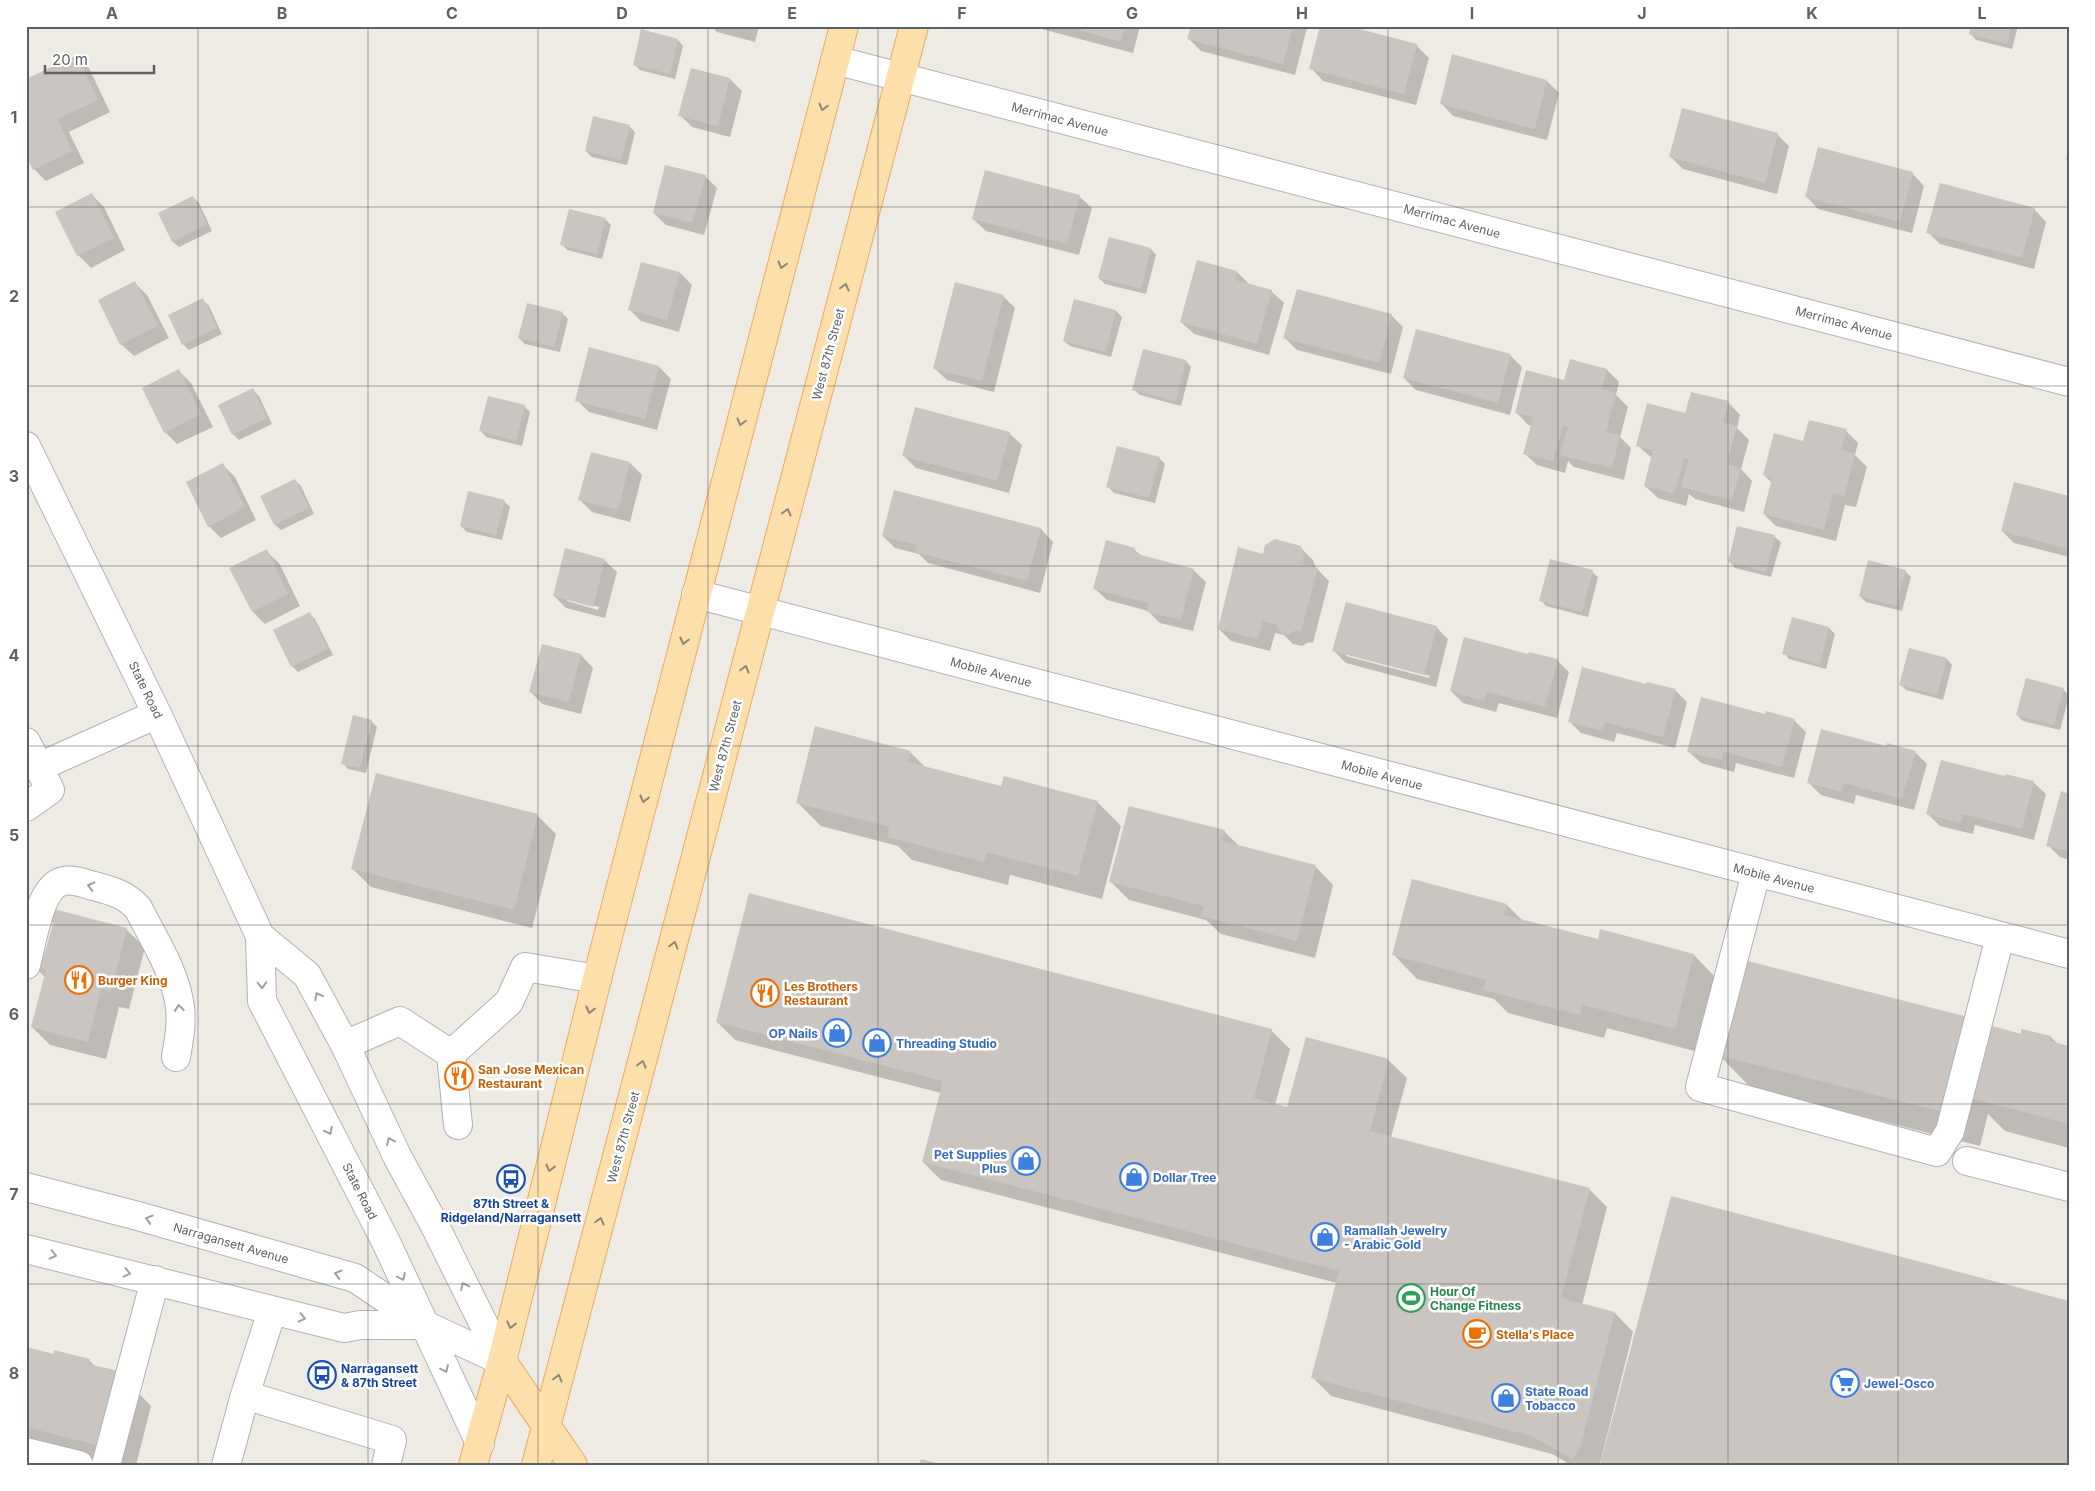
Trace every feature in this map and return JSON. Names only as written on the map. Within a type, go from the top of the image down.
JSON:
[{"type":"main road","points":[[482,1457],[502,1361],[598,979],[844,26]]},
{"type":"main road","name":"West 87th Street","points":[[536,1465],[914,26]]},
{"type":"main road","points":[[502,1361],[573,1465]]},
{"type":"street","name":"Merrimac Avenue","points":[[835,60],[2069,382]]},
{"type":"street","name":"State Road","points":[[26,446],[157,714],[260,936],[262,1001],[385,1240],[425,1325],[482,1457]]},
{"type":"street","name":"Mobile Avenue","points":[[696,594],[2069,954]]},
{"type":"street","points":[[39,767],[157,714]]},
{"type":"street","points":[[26,742],[50,790],[26,808]]},
{"type":"street","points":[[1756,873],[1700,1087],[1937,1152],[1950,1131],[2000,937]]},
{"type":"street","points":[[26,965],[42,904],[46,893],[54,885],[64,881],[74,881],[120,893],[130,899],[138,908],[173,977],[180,1008],[180,1030],[176,1057]]},
{"type":"street","name":"State Road","points":[[260,936],[307,975],[345,1045],[398,1158],[434,1224],[502,1361]]},
{"type":"street","points":[[451,1054],[509,1002],[526,967],[598,979]]},
{"type":"street","points":[[345,1045],[400,1021],[451,1054]]},
{"type":"street","points":[[451,1054],[458,1125]]},
{"type":"street","points":[[1967,1162],[2069,1187]]},
{"type":"street","name":"Narragansett Avenue","points":[[26,1187],[138,1216],[355,1278],[425,1325],[502,1361]]},
{"type":"street","name":"Narragansett Avenue","points":[[26,1249],[344,1328],[360,1325],[425,1325]]},
{"type":"street","points":[[106,1465],[155,1280]]},
{"type":"street","points":[[226,1465],[245,1395],[272,1311]]},
{"type":"street","points":[[245,1395],[392,1440],[386,1465]]},
{"type":"street","points":[[26,1452],[79,1465]]},
{"type":"building","points":[[1064,26],[1125,26],[1121,42]]},
{"type":"building","points":[[1191,26],[1293,26],[1283,64],[1187,39]]},
{"type":"building","points":[[1320,26],[1348,26],[1417,44],[1404,94],[1309,69]]},
{"type":"building","points":[[1971,26],[2011,26],[2007,44],[1969,34]]},
{"type":"building","points":[[641,29],[678,39],[670,74],[633,65]]},
{"type":"building","points":[[1452,54],[1547,80],[1535,129],[1440,104]]},
{"type":"building","points":[[77,55],[98,100],[58,119],[72,151],[33,170],[26,156],[26,79]]},
{"type":"building","points":[[691,68],[730,78],[718,126],[678,116]]},
{"type":"building","points":[[1682,108],[1778,133],[1765,183],[1669,157]]},
{"type":"building","points":[[593,116],[630,125],[621,160],[585,151]]},
{"type":"building","points":[[1818,147],[1913,172],[1900,222],[1805,197]]},
{"type":"building","points":[[665,165],[706,175],[692,223],[653,213]]},
{"type":"building","points":[[985,170],[1080,195],[1067,244],[972,219]]},
{"type":"building","points":[[1940,183],[2035,208],[2022,258],[1926,233]]},
{"type":"building","points":[[92,193],[114,238],[77,256],[55,212]]},
{"type":"building","points":[[193,196],[207,225],[172,242],[158,213]]},
{"type":"building","points":[[569,209],[606,218],[597,254],[560,245]]},
{"type":"building","points":[[1109,237],[1151,248],[1141,289],[1098,278]]},
{"type":"building","points":[[1197,260],[1237,271],[1235,280],[1272,290],[1257,344],[1180,322]]},
{"type":"building","points":[[641,262],[680,272],[667,320],[628,310]]},
{"type":"building","points":[[135,281],[158,326],[120,345],[98,300]]},
{"type":"building","points":[[955,282],[1004,295],[982,381],[933,369]]},
{"type":"building","points":[[1297,289],[1392,314],[1379,363],[1283,338]]},
{"type":"building","points":[[203,298],[217,328],[182,345],[168,315]]},
{"type":"building","points":[[1074,299],[1116,310],[1106,352],[1063,341]]},
{"type":"building","points":[[527,303],[563,312],[554,347],[518,338]]},
{"type":"building","points":[[1416,329],[1511,354],[1498,403],[1403,378]]},
{"type":"building","points":[[589,347],[659,366],[645,419],[575,401]]},
{"type":"building","points":[[1143,349],[1186,360],[1176,401],[1132,390]]},
{"type":"building","points":[[1570,359],[1607,369],[1602,389],[1616,393],[1606,432],[1620,435],[1612,468],[1560,455],[1568,427],[1563,425],[1553,461],[1523,454],[1533,417],[1515,413],[1526,370],[1564,380]]},
{"type":"building","points":[[179,369],[201,414],[164,433],[142,388]]},
{"type":"building","points":[[253,388],[267,418],[232,435],[218,405]]},
{"type":"building","points":[[1691,392],[1729,401],[1723,422],[1737,426],[1727,464],[1741,468],[1732,500],[1681,487],[1689,459],[1684,458],[1674,494],[1644,486],[1653,450],[1636,446],[1647,403],[1685,413]]},
{"type":"building","points":[[488,396],[525,405],[516,441],[479,431]]},
{"type":"building","points":[[915,407],[1010,432],[997,481],[902,456]]},
{"type":"building","points":[[1809,420],[1847,429],[1841,450],[1855,454],[1844,496],[1833,493],[1824,530],[1763,514],[1772,478],[1763,475],[1774,433],[1803,441]]},
{"type":"building","points":[[1117,446],[1160,457],[1149,498],[1106,487]]},
{"type":"building","points":[[591,452],[630,462],[618,510],[578,500]]},
{"type":"building","points":[[223,463],[245,507],[208,527],[186,482]]},
{"type":"building","points":[[295,479],[309,508],[274,525],[260,496]]},
{"type":"building","points":[[2014,482],[2069,496],[2069,549],[2001,531]]},
{"type":"building","points":[[894,490],[1041,528],[1027,581],[915,552],[917,545],[882,536]]},
{"type":"building","points":[[468,491],[505,500],[496,535],[460,526]]},
{"type":"building","points":[[1737,526],[1775,535],[1766,572],[1728,562]]},
{"type":"building","points":[[1275,539],[1301,546],[1304,556],[1303,564],[1318,568],[1301,632],[1296,630],[1289,635],[1280,632],[1275,624],[1263,621],[1258,639],[1218,629],[1238,547],[1263,554],[1265,545]]},
{"type":"building","points":[[1106,540],[1135,548],[1134,553],[1194,569],[1181,620],[1147,612],[1149,603],[1093,589]]},
{"type":"building","points":[[565,548],[605,559],[593,607],[553,596]]},
{"type":"building","points":[[267,549],[288,594],[252,612],[229,568]]},
{"type":"building","points":[[1550,559],[1593,570],[1582,612],[1539,601]]},
{"type":"building","points":[[1868,560],[1906,570],[1896,606],[1859,596]]},
{"type":"building","points":[[1346,602],[1437,626],[1424,675],[1332,651]]},
{"type":"building","points":[[310,612],[328,649],[291,667],[273,630]]},
{"type":"building","points":[[1792,617],[1829,627],[1820,664],[1782,654]]},
{"type":"building","points":[[1464,637],[1528,654],[1529,652],[1558,659],[1545,707],[1487,692],[1484,701],[1450,691]]},
{"type":"building","points":[[542,644],[581,654],[569,702],[529,692]]},
{"type":"building","points":[[1909,648],[1947,658],[1937,695],[1899,685]]},
{"type":"building","points":[[1582,667],[1646,684],[1647,682],[1676,689],[1663,737],[1605,722],[1602,731],[1568,722]]},
{"type":"building","points":[[2026,678],[2064,688],[2054,725],[2016,715]]},
{"type":"building","points":[[1701,697],[1765,714],[1766,711],[1795,719],[1782,767],[1724,752],[1722,760],[1687,752]]},
{"type":"building","points":[[353,715],[372,720],[360,768],[341,764]]},
{"type":"building","points":[[815,726],[911,751],[908,762],[1001,786],[1004,776],[1098,801],[1078,876],[987,852],[984,862],[887,837],[890,827],[796,803]]},
{"type":"building","points":[[1821,729],[1886,746],[1887,743],[1916,751],[1902,799],[1844,783],[1842,792],[1807,783]]},
{"type":"building","points":[[1941,760],[2005,776],[2005,774],[2034,781],[2022,829],[1963,814],[1961,823],[1926,814]]},
{"type":"building","points":[[376,773],[538,814],[514,910],[351,869]]},
{"type":"building","points":[[2061,791],[2069,794],[2069,851],[2046,846]]},
{"type":"building","points":[[1129,806],[1225,830],[1222,841],[1316,865],[1297,941],[1201,916],[1204,906],[1109,882]]},
{"type":"building","points":[[1412,879],[1507,904],[1504,915],[1598,939],[1600,929],[1694,954],[1675,1029],[1583,1005],[1580,1015],[1483,990],[1486,980],[1392,955]]},
{"type":"building","points":[[749,893],[1272,1029],[1254,1098],[1287,1107],[1306,1037],[1389,1059],[1370,1131],[1590,1188],[1561,1298],[1615,1312],[1580,1448],[1572,1459],[1532,1436],[1311,1378],[1339,1271],[922,1162],[943,1081],[716,1022]]},
{"type":"building","name":"Burger King","points":[[50,908],[127,928],[111,992],[101,989],[88,1042],[31,1027],[46,970],[34,967],[37,957],[43,959],[54,920],[47,919]]},
{"type":"building","points":[[1740,959],[1972,1018],[1947,1113],[1716,1055]]},
{"type":"building","points":[[1989,1025],[2021,1034],[2021,1029],[2051,1036],[2050,1041],[2069,1046],[2069,1124],[1970,1098]]},
{"type":"building","name":"Jewel-Osco","points":[[1671,1196],[2069,1301],[2069,1465],[1600,1465]]},
{"type":"building","points":[[26,1347],[54,1354],[54,1350],[90,1359],[88,1364],[119,1371],[100,1446],[26,1427]]},
{"type":"building","points":[[921,1459],[940,1464],[940,1465],[919,1465]]},
{"type":"place","name":"Burger King","points":[[79,980]]},
{"type":"place","name":"Les Brothers Restaurant","points":[[765,993]]},
{"type":"place","name":"OP Nails","points":[[837,1033]]},
{"type":"place","name":"Threading Studio","points":[[877,1043]]},
{"type":"place","name":"San Jose Mexican Restaurant","points":[[459,1076]]},
{"type":"place","name":"Pet Supplies Plus","points":[[1026,1161]]},
{"type":"place","name":"Dollar Tree","points":[[1134,1177]]},
{"type":"place","name":"87th Street & Ridgeland/Narragansett","points":[[511,1179]]},
{"type":"place","name":"Ramallah Jewelry - Arabic Gold","points":[[1325,1237]]},
{"type":"place","name":"Hour Of Change Fitness","points":[[1411,1298]]},
{"type":"place","name":"Stella's Place","points":[[1477,1334]]},
{"type":"place","name":"Narragansett & 87th Street","points":[[322,1375]]},
{"type":"place","name":"Jewel-Osco","points":[[1845,1383]]},
{"type":"place","name":"State Road Tobacco","points":[[1506,1398]]}]
